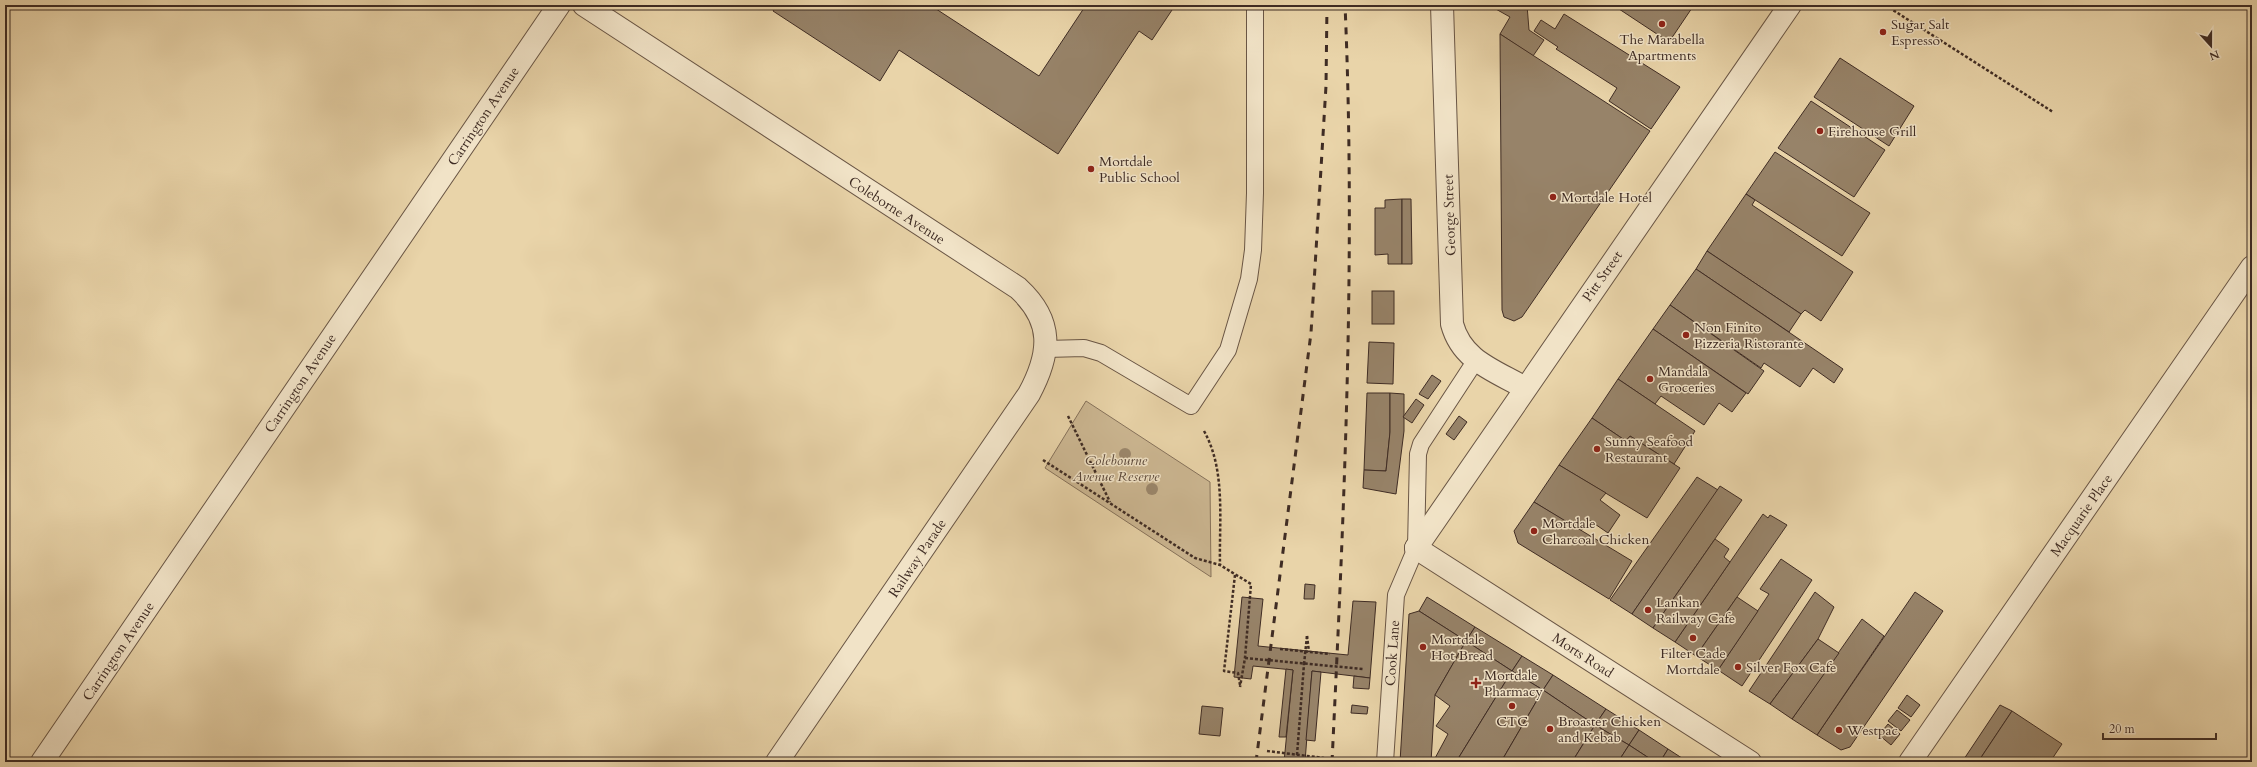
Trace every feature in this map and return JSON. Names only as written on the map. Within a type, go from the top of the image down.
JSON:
[{"type":"street","name":"Carrington Avenue","points":[[42,762],[559,5]]},
{"type":"street","name":"Coleborne Avenue","points":[[584,5],[1018,288],[1030,299],[1038,312],[1045,332],[1046,349]]},
{"type":"street","name":"George Street","points":[[1442,5],[1452,324],[1459,343],[1469,356],[1525,388]]},
{"type":"street","name":"Pitt Street","points":[[1416,548],[1790,5]]},
{"type":"street","name":"Macquarie Place","points":[[1910,762],[2252,267]]},
{"type":"street","name":"Railway Parade","points":[[777,762],[1029,394],[1042,365],[1046,349]]},
{"type":"street","name":"Morts Road","points":[[1416,548],[1750,762]]},
{"type":"lane","points":[[1046,349],[1084,348],[1101,353],[1190,406],[1228,350],[1249,279],[1253,250],[1255,193],[1255,5]]},
{"type":"lane","points":[[1416,548],[1416,463],[1421,444],[1476,360]]},
{"type":"lane","name":"Cook Lane","points":[[1385,762],[1396,595],[1416,548]]},
{"type":"path","points":[[1885,5],[2053,112]]},
{"type":"path","points":[[1190,406],[1210,441],[1218,474],[1220,565]]},
{"type":"path","points":[[1068,416],[1111,503]]},
{"type":"path","points":[[1043,460],[1195,558],[1220,565],[1251,584],[1246,658],[1240,688],[1238,673],[1224,671],[1235,575]]},
{"type":"path","points":[[1297,755],[1304,664],[1308,636],[1309,652]]},
{"type":"path","points":[[1280,649],[1330,654]]},
{"type":"path","points":[[1246,658],[1363,669]]},
{"type":"path","points":[[1267,751],[1324,758]]},
{"type":"green space","name":"Colebourne Avenue Reserve","points":[[1086,401],[1210,482],[1211,577],[1045,468]]},
{"type":"building","points":[[777,5],[930,5],[1039,76],[1086,5],[1174,7],[1152,40],[1139,31],[1058,154],[899,50],[880,81],[773,11]]},
{"type":"building","points":[[1494,5],[1527,5],[1529,30],[1544,40],[1533,56],[1500,34],[1510,17],[1494,8]]},
{"type":"building","name":"The Marabella Apartments","points":[[1618,5],[1694,5],[1669,42],[1616,7]]},
{"type":"building","points":[[1564,14],[1680,87],[1651,129],[1609,101],[1617,88],[1556,49],[1558,47],[1534,31],[1541,20],[1555,29]]},
{"type":"building","name":"Mortdale Hotel","points":[[1500,34],[1650,131],[1522,317],[1514,321],[1504,317],[1502,310]]},
{"type":"building","points":[[1840,58],[1914,106],[1889,146],[1814,97]]},
{"type":"building","points":[[1811,101],[1885,150],[1854,197],[1778,148]]},
{"type":"building","points":[[1775,152],[1870,213],[1842,256],[1746,194]]},
{"type":"building","points":[[1746,194],[1755,200],[1752,205],[1853,272],[1821,321],[1805,310],[1801,314],[1707,251]]},
{"type":"building","points":[[1402,199],[1402,264],[1388,264],[1388,254],[1375,255],[1375,208],[1385,208],[1385,200]]},
{"type":"building","points":[[1402,199],[1411,199],[1412,264],[1402,264]]},
{"type":"building","points":[[1707,251],[1801,314],[1789,332],[1696,269]]},
{"type":"building","points":[[1696,269],[1843,369],[1834,383],[1813,368],[1800,387],[1764,363],[1761,368],[1670,305]]},
{"type":"building","points":[[1372,291],[1394,291],[1394,324],[1372,324]]},
{"type":"building","points":[[1670,305],[1764,371],[1748,394],[1653,329]]},
{"type":"building","points":[[1653,329],[1746,393],[1732,412],[1719,403],[1704,425],[1661,396],[1655,404],[1618,379]]},
{"type":"building","points":[[1369,342],[1394,343],[1393,384],[1367,383]]},
{"type":"building","points":[[1432,375],[1441,381],[1428,399],[1419,394]]},
{"type":"building","points":[[1618,379],[1695,431],[1674,464],[1630,436],[1626,441],[1592,418]]},
{"type":"building","points":[[1367,393],[1390,393],[1390,432],[1386,471],[1364,470]]},
{"type":"building","points":[[1390,393],[1404,394],[1404,431],[1396,494],[1363,488],[1364,470],[1386,471],[1390,432]]},
{"type":"building","points":[[1416,399],[1424,405],[1412,423],[1403,417]]},
{"type":"building","points":[[1459,416],[1467,422],[1454,440],[1446,434]]},
{"type":"building","points":[[1592,418],[1626,441],[1630,436],[1680,468],[1647,518],[1559,465]]},
{"type":"building","points":[[1559,465],[1606,493],[1600,500],[1620,515],[1608,533],[1589,520],[1581,531],[1534,502]]},
{"type":"building","points":[[1697,477],[1718,490],[1632,614],[1610,600]]},
{"type":"building","points":[[1720,486],[1742,500],[1653,628],[1632,614]]},
{"type":"building","points":[[1534,502],[1632,561],[1609,599],[1518,543],[1514,531]]},
{"type":"building","points":[[1763,514],[1768,518],[1770,515],[1787,525],[1696,656],[1675,642]]},
{"type":"building","points":[[1715,539],[1729,549],[1724,557],[1730,562],[1675,642],[1653,628]]},
{"type":"building","points":[[1781,559],[1812,580],[1742,686],[1718,670],[1769,594],[1760,589]]},
{"type":"building","points":[[1305,584],[1315,585],[1314,599],[1304,599]]},
{"type":"building","points":[[1815,592],[1834,607],[1818,639],[1770,704],[1749,691]]},
{"type":"building","points":[[1915,592],[1943,611],[1850,747],[1841,750],[1817,735]]},
{"type":"building","points":[[1242,597],[1263,599],[1258,646],[1348,655],[1353,601],[1376,602],[1370,678],[1312,671],[1305,762],[1284,762],[1293,670],[1253,666],[1251,679],[1234,677]]},
{"type":"building","points":[[1427,597],[1475,627],[1466,641],[1419,611]]},
{"type":"building","points":[[1737,597],[1758,611],[1718,670],[1696,656]]},
{"type":"building","points":[[1419,611],[1466,641],[1435,695],[1431,762],[1400,762],[1409,614]]},
{"type":"building","points":[[1862,619],[1884,636],[1817,735],[1792,719]]},
{"type":"building","points":[[1475,627],[1522,656],[1512,671],[1466,641]]},
{"type":"building","points":[[1818,639],[1839,653],[1792,719],[1770,704]]},
{"type":"building","points":[[1466,641],[1512,671],[1456,762],[1433,762],[1448,734],[1436,726],[1450,706],[1435,695]]},
{"type":"building","points":[[1522,656],[1553,675],[1543,690],[1512,671]]},
{"type":"building","points":[[1286,669],[1293,670],[1286,737],[1279,737]]},
{"type":"building","points":[[1312,671],[1321,672],[1315,741],[1306,740]]},
{"type":"building","points":[[1512,671],[1543,690],[1501,762],[1456,762]]},
{"type":"building","points":[[1553,675],[1606,709],[1595,725],[1543,690]]},
{"type":"building","points":[[1354,676],[1370,678],[1369,689],[1353,688]]},
{"type":"building","points":[[1543,690],[1595,725],[1572,762],[1501,762]]},
{"type":"building","points":[[1907,695],[1920,705],[1911,717],[1898,708]]},
{"type":"building","points":[[1352,705],[1368,707],[1367,714],[1351,713]]},
{"type":"building","points":[[2000,705],[2012,711],[1978,762],[1962,762]]},
{"type":"building","points":[[1202,706],[1223,708],[1220,736],[1199,734]]},
{"type":"building","points":[[1606,709],[1639,730],[1629,745],[1595,725]]},
{"type":"building","points":[[1897,710],[1910,720],[1901,731],[1888,721]]},
{"type":"building","points":[[2012,711],[2062,744],[2050,762],[1978,762]]},
{"type":"building","points":[[1888,724],[1900,734],[1891,745],[1879,735]]},
{"type":"building","points":[[1595,725],[1629,745],[1618,762],[1572,762]]},
{"type":"building","points":[[1639,730],[1668,749],[1660,762],[1655,762],[1629,745]]},
{"type":"building","points":[[1629,745],[1655,762],[1618,762]]},
{"type":"building","points":[[1668,749],[1688,762],[1660,762]]},
{"type":"railway","points":[[1256,762],[1311,333],[1326,86],[1327,5]]},
{"type":"railway","points":[[1332,762],[1341,574],[1349,289],[1348,99],[1345,5]]},
{"type":"place","name":"The Marabella Apartments","points":[[1662,24]]},
{"type":"place","name":"Sugar Salt Espresso","points":[[1883,32]]},
{"type":"place","name":"Firehouse Grill","points":[[1820,131]]},
{"type":"place","name":"Mortdale Public School","points":[[1091,169]]},
{"type":"place","name":"Mortdale Hotel","points":[[1553,197]]},
{"type":"place","name":"Non Finito Pizzeria Ristorante","points":[[1686,335]]},
{"type":"place","name":"Mandala Groceries","points":[[1650,379]]},
{"type":"place","name":"Sunny Seafood Restaurant","points":[[1597,449]]},
{"type":"place","name":"Mortdale Charcoal Chicken","points":[[1534,531]]},
{"type":"place","name":"Lankan Railway Cafe","points":[[1648,610]]},
{"type":"place","name":"Filter Cade Mortdale","points":[[1693,638]]},
{"type":"place","name":"Mortdale Hot Bread","points":[[1423,647]]},
{"type":"place","name":"Silver Fox Cafe","points":[[1738,667]]},
{"type":"place","name":"Mortdale Pharmacy","points":[[1476,683]]},
{"type":"place","name":"CTC","points":[[1512,706]]},
{"type":"place","name":"Broaster Chicken and Kebab","points":[[1550,729]]},
{"type":"place","name":"Westpac","points":[[1839,730]]}]
